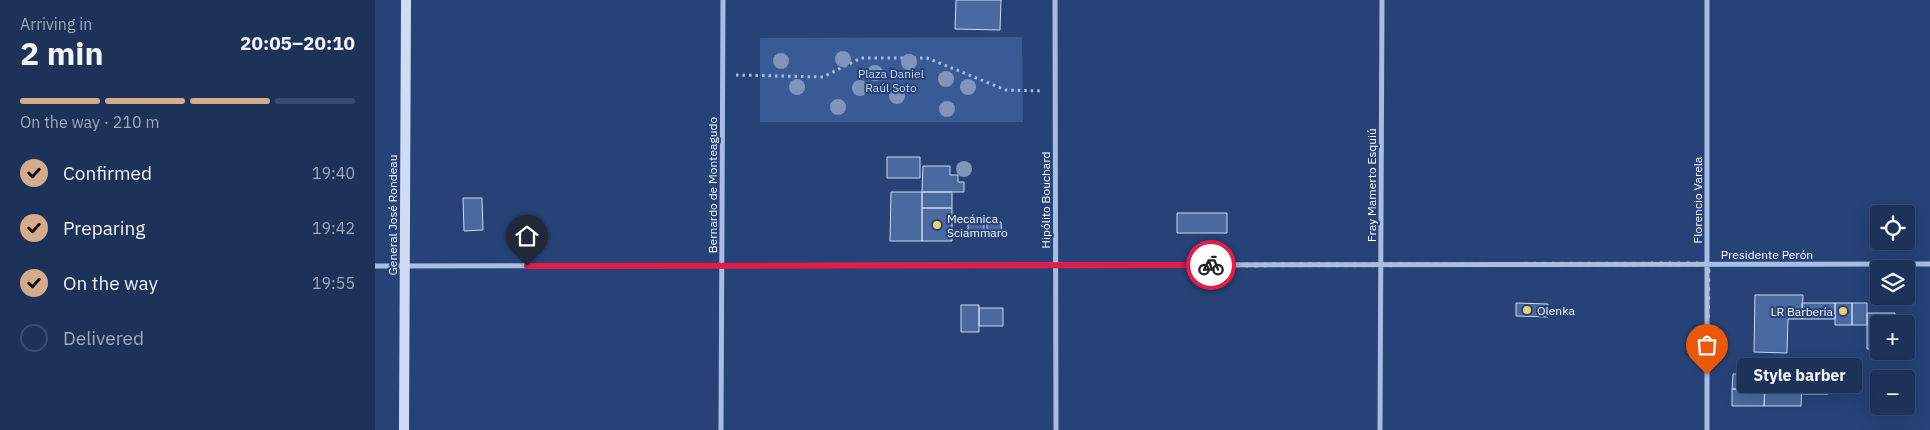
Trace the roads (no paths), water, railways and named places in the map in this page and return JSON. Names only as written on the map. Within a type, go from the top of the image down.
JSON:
[{"type":"street","name":"General José Rondeau","points":[[404,430],[406,0]]},
{"type":"street","name":"Bernardo de Monteagudo","points":[[721,430],[723,0]]},
{"type":"street","name":"Hipólito Bouchard","points":[[1055,0],[1056,430]]},
{"type":"street","name":"Fray Mamerto Esquiú","points":[[1380,430],[1382,0]]},
{"type":"street","name":"Florencio Varela","points":[[1707,0],[1707,430]]},
{"type":"street","name":"Presidente Perón","points":[[375,266],[1930,264]]},
{"type":"place","name":"Mecánica Sciammaro","points":[[937,225]]},
{"type":"place","name":"Olenka","points":[[1527,310]]},
{"type":"place","name":"LR Barbería","points":[[1843,311]]},
{"type":"place","name":"Style barber","points":[[1707,375]]},
{"type":"park label","name":"Plaza Daniel Raúl Soto","points":[[891,80]]}]
